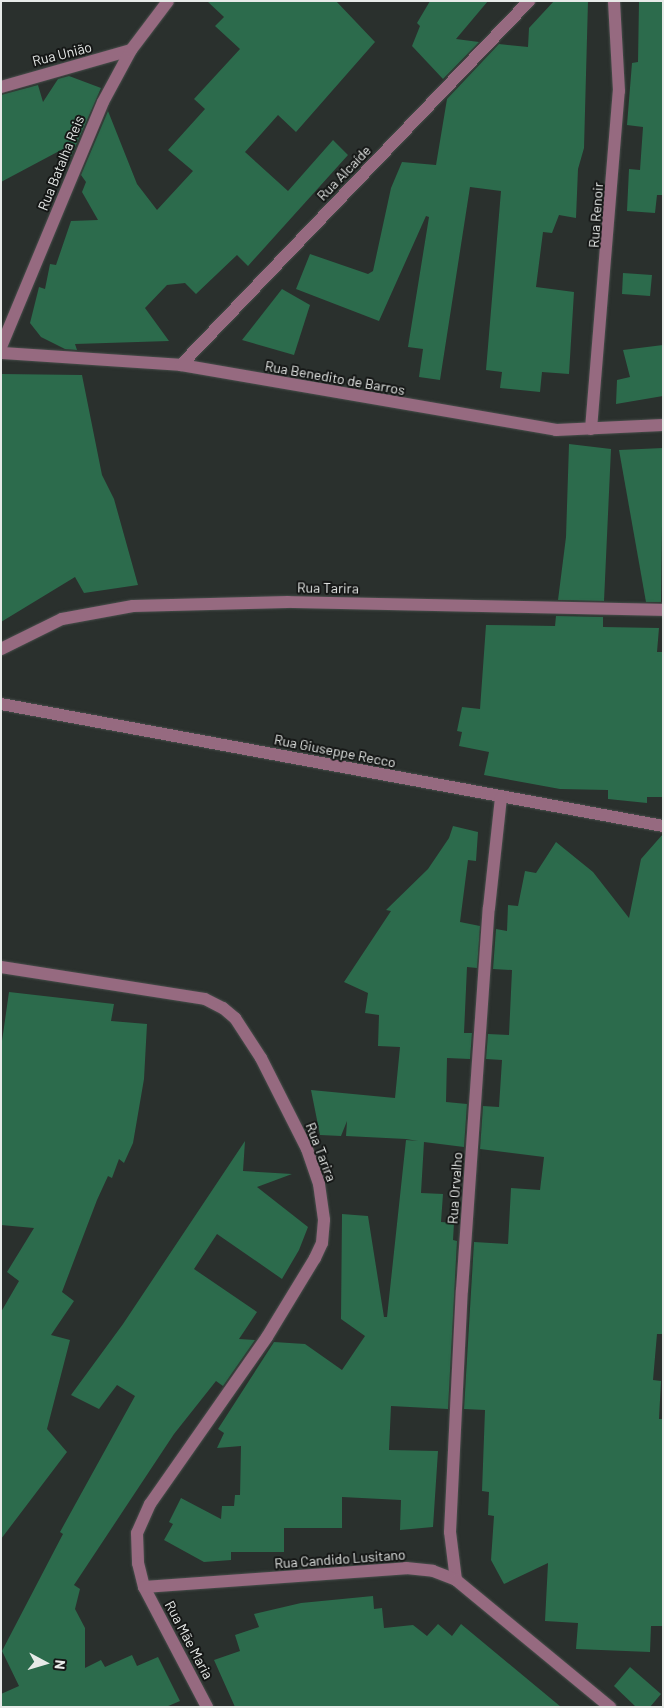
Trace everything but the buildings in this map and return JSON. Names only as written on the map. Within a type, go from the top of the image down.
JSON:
[{"type":"street","name":"Rua Batalha Reis","points":[[1,347],[92,126],[130,50],[168,1]]},
{"type":"street","name":"Rua Alcaíde","points":[[181,365],[529,1]]},
{"type":"street","name":"Rua Renoir","points":[[591,429],[619,92],[614,1]]},
{"type":"street","name":"Rua União","points":[[1,87],[130,50]]},
{"type":"street","name":"Rua Benedito de Barros","points":[[1,353],[181,365],[556,430],[663,425]]},
{"type":"street","name":"Rua Tarira","points":[[1,649],[62,618],[134,606],[296,602],[663,610]]},
{"type":"street","name":"Rua Giuseppe Recco","points":[[1,704],[501,798],[663,826]]},
{"type":"street","name":"Rua Orvalho","points":[[456,1580],[450,1532],[462,1290],[489,908],[501,798]]},
{"type":"street","name":"Rua Tarira","points":[[1,967],[205,999],[223,1008],[234,1018],[261,1058],[303,1141],[319,1184],[324,1220],[315,1258],[267,1337],[150,1504],[137,1533],[138,1563],[144,1587]]},
{"type":"street","name":"Rua Candido Lusitano","points":[[144,1587],[406,1568],[433,1571],[456,1580],[610,1707]]},
{"type":"street","name":"Rua Mãe Maria","points":[[144,1587],[207,1707]]}]
